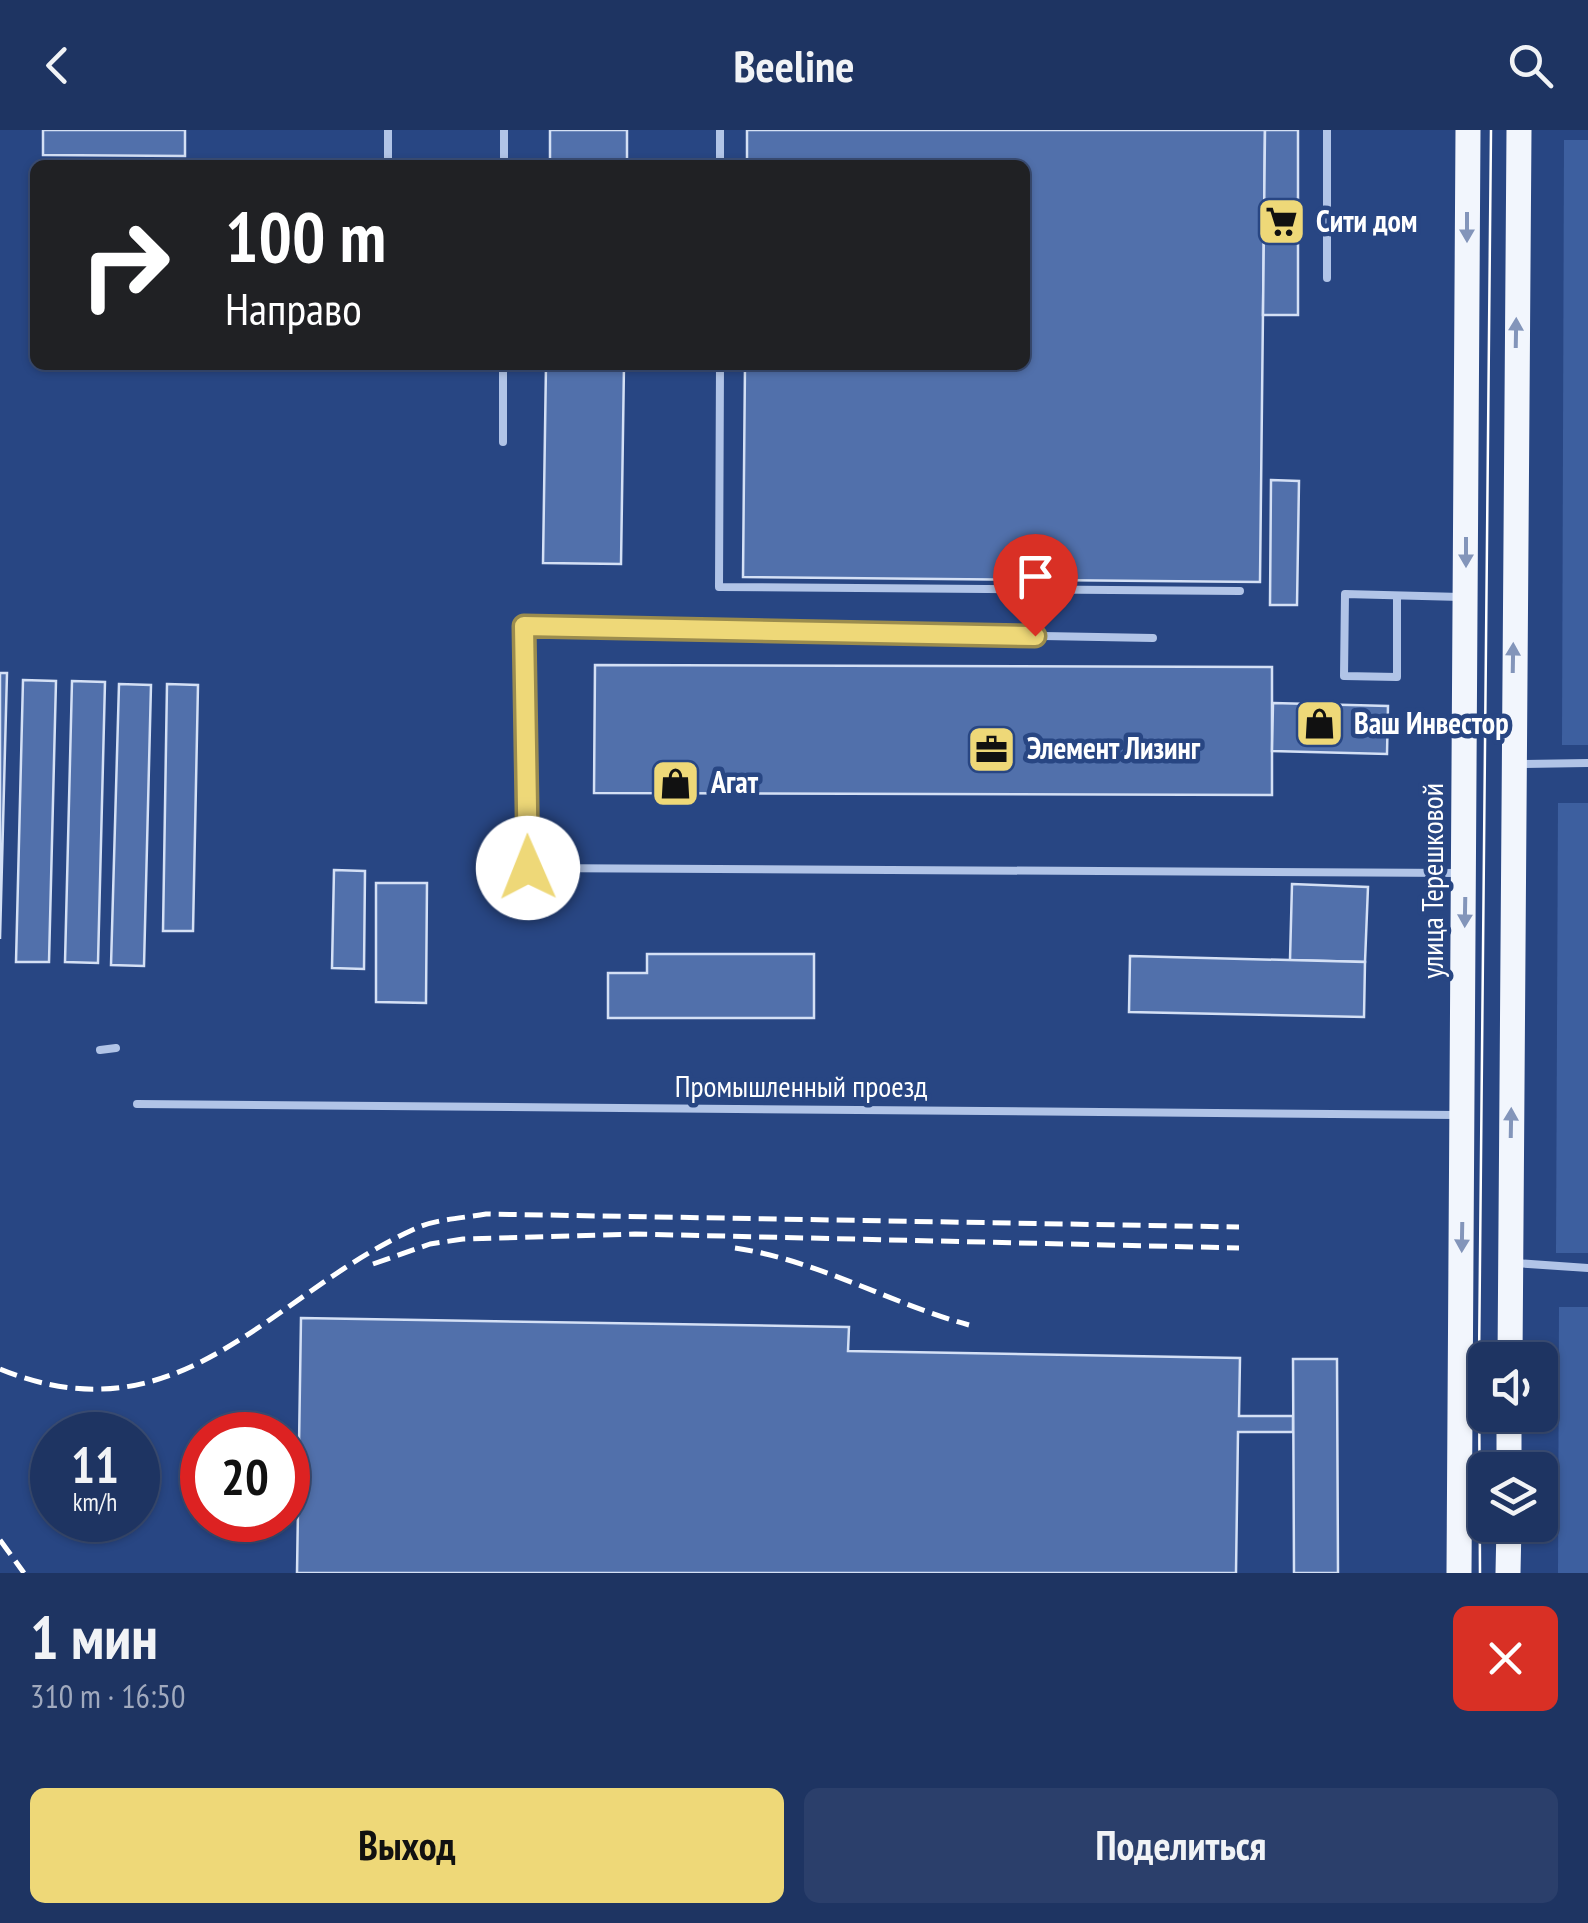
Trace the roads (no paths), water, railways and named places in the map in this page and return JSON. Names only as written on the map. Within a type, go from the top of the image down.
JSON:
[{"type":"main road","name":"улица Терешковой","points":[[1460,1573],[1468,130]]},
{"type":"main road","points":[[1510,1342],[1519,130]]},
{"type":"main road","points":[[1508,1542],[1508,1573]]},
{"type":"lane","points":[[388,130],[388,160]]},
{"type":"lane","points":[[504,130],[504,160]]},
{"type":"lane","points":[[720,130],[720,160]]},
{"type":"lane","points":[[1327,130],[1328,278]]},
{"type":"lane","points":[[502,442],[503,370]]},
{"type":"lane","points":[[720,370],[719,587],[1240,591]]},
{"type":"lane","points":[[1397,597],[1397,677],[1344,676],[1345,594],[1466,598]]},
{"type":"lane","points":[[1152,638],[524,626],[528,868],[1466,873]]},
{"type":"lane","points":[[1512,764],[1588,763]]},
{"type":"lane","points":[[100,1050],[116,1048]]},
{"type":"lane","name":"Промышленный проезд","points":[[137,1104],[1464,1115]]},
{"type":"lane","points":[[1510,1263],[1588,1268]]},
{"type":"tram line","points":[[1480,1573],[1491,130]]},
{"type":"railway","points":[[0,1369],[64,1387],[122,1387],[174,1374],[223,1350],[366,1255],[419,1227],[486,1214],[1239,1227]]},
{"type":"railway","points":[[373,1264],[430,1244],[463,1239],[635,1234],[1239,1248]]},
{"type":"railway","points":[[735,1248],[795,1262],[969,1325]]},
{"type":"railway","points":[[0,1540],[24,1573]]},
{"type":"place","name":"Сити дом","points":[[1281,222]]},
{"type":"place","name":"Ваш Инвестор","points":[[1319,724]]},
{"type":"place","name":"Элемент Лизинг","points":[[992,749]]},
{"type":"place","name":"Агат","points":[[676,783]]}]
